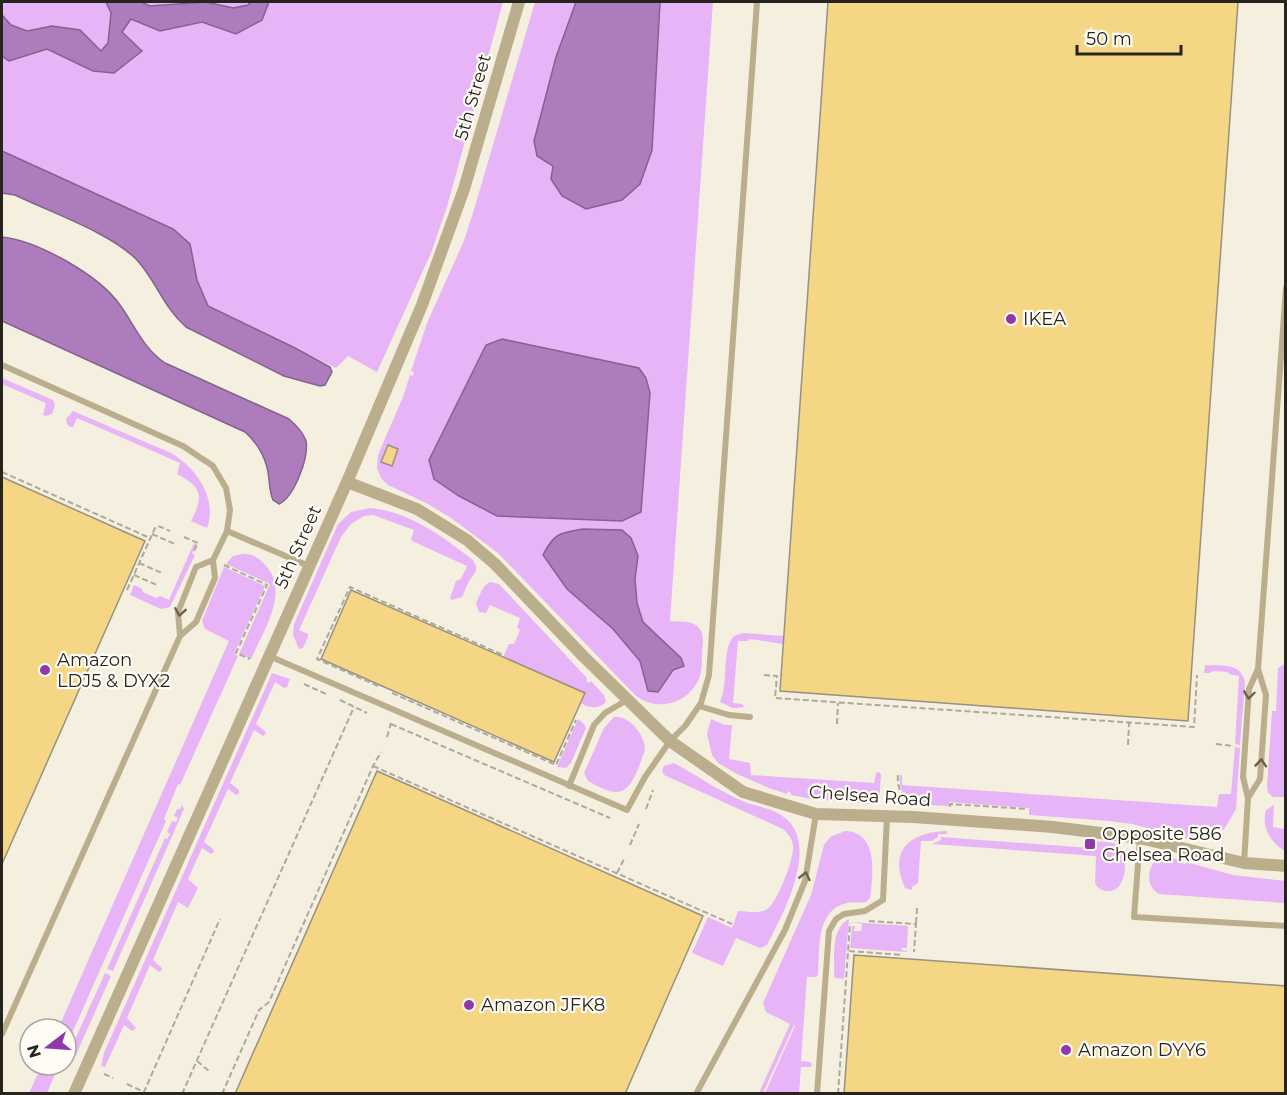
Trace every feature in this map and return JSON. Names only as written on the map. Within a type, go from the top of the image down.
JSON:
[{"type":"street","name":"5th Street","points":[[74,1094],[347,483],[441,257],[486,120],[519,2]]},
{"type":"street","name":"Chelsea Road","points":[[347,483],[417,509],[467,540],[495,564],[583,656],[670,741],[743,792],[816,814],[1053,827],[1140,838],[1244,863],[1286,866]]},
{"type":"lane","points":[[269,656],[627,810],[645,777],[670,741],[685,726],[699,706],[709,675],[757,2]]},
{"type":"lane","points":[[1244,863],[1248,798],[1243,777],[1249,689],[1258,669],[1286,288]]},
{"type":"lane","points":[[2,365],[183,446],[213,466],[226,488],[230,510],[226,531],[213,560],[215,578],[196,622],[180,636],[2,1034]]},
{"type":"lane","points":[[226,531],[309,566]]},
{"type":"lane","points":[[180,636],[178,612],[196,567],[213,560]]},
{"type":"lane","points":[[1248,798],[1260,779],[1266,695],[1258,669]]},
{"type":"lane","points":[[570,786],[594,725],[605,713],[627,699]]},
{"type":"lane","points":[[699,706],[729,715],[750,717]]},
{"type":"lane","points":[[696,1094],[785,930],[805,881],[816,814]]},
{"type":"lane","points":[[817,1094],[829,931],[836,919],[844,914],[866,911],[883,900],[887,817]]},
{"type":"lane","points":[[1140,838],[1134,917],[1286,926]]},
{"type":"path","points":[[2,472],[150,538]]},
{"type":"path","points":[[128,590],[157,526],[170,531]]},
{"type":"path","points":[[152,534],[175,544]]},
{"type":"path","points":[[184,537],[198,543],[194,552]]},
{"type":"path","points":[[139,563],[162,573]]},
{"type":"path","points":[[224,565],[267,585],[237,653],[250,659]]},
{"type":"path","points":[[134,575],[157,585]]},
{"type":"path","points":[[378,686],[317,659],[350,587],[503,655]]},
{"type":"path","points":[[764,675],[777,676],[775,698],[1194,727],[1197,675]]},
{"type":"path","points":[[304,684],[326,694]]},
{"type":"path","points":[[392,693],[555,765],[576,720]]},
{"type":"path","points":[[340,700],[367,713]]},
{"type":"path","points":[[837,724],[838,703]]},
{"type":"path","points":[[182,1094],[354,706]]},
{"type":"path","points":[[387,737],[393,718]]},
{"type":"path","points":[[1128,745],[1129,723]]},
{"type":"path","points":[[391,724],[610,818]]},
{"type":"path","points":[[1216,744],[1235,746]]},
{"type":"path","points":[[222,1094],[259,1010],[269,1002],[381,752]]},
{"type":"path","points":[[373,766],[732,924]]},
{"type":"path","points":[[898,775],[898,789],[912,805]]},
{"type":"path","points":[[646,809],[653,790]]},
{"type":"path","points":[[941,807],[950,807],[950,804],[1028,809]]},
{"type":"path","points":[[630,845],[639,824]]},
{"type":"path","points":[[617,873],[624,859]]},
{"type":"path","points":[[914,952],[917,908]]},
{"type":"path","points":[[127,1084],[144,1092],[220,919]]},
{"type":"path","points":[[838,1094],[850,921],[855,920]]},
{"type":"path","points":[[865,920],[916,924]]},
{"type":"path","points":[[848,951],[903,955]]},
{"type":"path","points":[[196,1061],[209,1071]]},
{"type":"path","points":[[104,1074],[113,1078]]},
{"type":"shaded area","points":[[2,2],[503,2],[447,207],[431,253],[377,372],[348,356],[336,368],[208,306],[197,280],[190,244],[173,229],[2,151]]},
{"type":"shaded area","points":[[106,2],[141,2],[150,6],[206,2],[233,8],[248,5],[251,2],[269,2],[262,20],[236,34],[202,22],[160,31],[131,19],[122,32],[142,51],[114,73],[93,71],[47,49],[9,61],[2,56],[2,15],[11,25],[27,31],[52,26],[80,30],[101,51],[108,43],[111,13]]},
{"type":"shaded area","points":[[535,2],[576,2],[570,21],[622,200],[640,184],[652,150],[660,2],[713,2],[670,621],[691,623],[700,629],[703,638],[702,664],[695,686],[681,699],[672,703],[653,704],[635,695],[498,553],[451,518],[388,485],[381,478],[377,468],[378,455],[410,375],[413,376],[414,372],[411,371],[427,323],[463,243]],"holes":[[[638,556],[635,579],[637,603],[643,622],[681,658],[658,692],[648,690],[640,661],[613,629],[567,589]]]},
{"type":"shaded area","points":[[576,2],[660,2],[652,150],[640,184],[622,200],[586,209],[562,196],[551,179],[553,166],[537,156],[534,141],[556,57]]},
{"type":"shaded area","points":[[2,151],[173,229],[190,244],[197,280],[208,306],[330,367],[332,372],[325,385],[320,386],[284,376],[186,327],[178,320],[144,268],[126,250],[79,224],[15,195],[2,193]]},
{"type":"shaded area","points":[[2,237],[50,252],[98,282],[120,305],[151,351],[165,363],[292,421],[303,435],[306,448],[303,467],[285,500],[279,504],[273,500],[265,460],[255,442],[245,432],[2,321]]},
{"type":"shaded area","points":[[502,339],[639,368],[646,378],[650,393],[641,512],[622,521],[497,516],[459,496],[434,479],[429,460],[486,345]]},
{"type":"shaded area","points":[[2,378],[53,400],[55,405],[52,414],[43,415],[46,403],[2,384]]},
{"type":"shaded area","points":[[73,411],[180,459],[196,475],[207,495],[210,517],[207,528],[191,521],[198,505],[198,493],[192,483],[177,474],[180,463],[77,418],[73,427],[70,427],[66,419]]},
{"type":"shaded area","points":[[370,508],[398,514],[425,527],[473,560],[476,571],[462,597],[452,600],[450,598],[456,581],[461,579],[467,566],[412,541],[414,530],[373,515],[364,516],[351,524],[341,537],[299,630],[308,634],[308,637],[303,648],[299,649],[293,635],[294,624],[338,524],[351,512]]},
{"type":"shaded area","points":[[583,529],[622,530],[631,538],[638,556],[635,579],[637,603],[643,622],[681,658],[684,666],[673,670],[658,692],[648,691],[640,661],[613,629],[567,589],[543,555],[558,535]]},
{"type":"shaded area","points":[[194,543],[197,544],[192,553],[195,555],[170,607],[161,609],[130,595],[134,585],[156,598],[160,596],[169,600]]},
{"type":"shaded area","points":[[243,554],[254,556],[267,567],[273,577],[275,589],[272,613],[251,659],[239,654],[270,584],[226,564],[233,556]]},
{"type":"shaded area","points":[[224,567],[265,586],[234,654],[238,656],[180,785],[178,784],[164,819],[166,821],[78,1020],[78,1017],[63,1017],[229,641],[205,629],[202,621]]},
{"type":"shaded area","points":[[490,582],[499,584],[587,678],[586,680],[589,683],[591,681],[604,695],[606,702],[597,707],[586,706],[503,657],[509,644],[514,644],[520,630],[517,628],[520,618],[490,605],[486,613],[479,612],[476,603],[483,588]]},
{"type":"shaded area","points":[[743,633],[784,636],[783,644],[750,639],[738,641],[733,703],[742,704],[745,707],[733,708],[720,702],[730,642],[734,636]]},
{"type":"shaded area","points":[[1285,664],[1285,797],[1273,797],[1268,793],[1267,787],[1272,711],[1276,711],[1278,668]]},
{"type":"shaded area","points":[[1205,665],[1230,666],[1240,671],[1243,676],[1245,683],[1240,745],[1235,744],[1239,676],[1228,672],[1204,673]]},
{"type":"shaded area","points":[[272,673],[290,679],[287,687],[284,688],[275,682],[256,724],[266,734],[263,736],[254,730],[230,783],[239,790],[239,794],[236,795],[228,789],[204,842],[214,852],[211,854],[202,848],[188,879],[198,888],[188,908],[178,902],[153,960],[162,970],[159,972],[150,965],[127,1018],[136,1028],[132,1031],[124,1025],[105,1067],[101,1066],[104,1053]]},
{"type":"shaded area","points":[[614,717],[625,719],[635,727],[642,738],[645,750],[638,769],[627,788],[616,792],[605,790],[588,781],[584,773],[604,728]]},
{"type":"shaded area","points":[[578,719],[586,728],[571,763],[566,768],[557,767]]},
{"type":"shaded area","points":[[711,719],[725,725],[732,725],[729,759],[750,763],[751,775],[874,783],[876,773],[879,772],[881,775],[879,800],[872,804],[812,799],[791,795],[788,791],[787,794],[769,788],[737,774],[718,763],[712,755],[707,734]]},
{"type":"shaded area","points":[[1235,747],[1240,748],[1236,809],[1225,828],[1210,838],[1200,840],[1132,824],[1029,815],[1029,808],[949,802],[949,806],[913,804],[903,794],[900,783],[900,774],[902,785],[1217,807],[1219,794],[1231,794]]},
{"type":"shaded area","points":[[674,763],[730,795],[781,815],[793,827],[799,842],[796,878],[790,897],[767,945],[760,948],[736,938],[723,966],[692,953],[708,917],[732,928],[738,911],[766,910],[775,899],[784,880],[793,851],[792,843],[783,829],[664,775],[662,770],[664,766]]},
{"type":"shaded area","points":[[182,805],[184,809],[113,971],[107,969],[165,838],[167,839],[170,834],[167,832],[172,821],[176,822],[178,818],[174,816],[177,809],[180,809]]},
{"type":"shaded area","points":[[1274,805],[1273,827],[1285,829],[1285,851],[1275,844],[1266,828],[1266,810]]},
{"type":"shaded area","points":[[845,831],[856,833],[869,847],[872,867],[870,898],[866,902],[847,903],[837,907],[824,922],[821,932],[818,975],[807,977],[801,1061],[811,1062],[812,1065],[801,1067],[799,1093],[765,1093],[794,1025],[763,1093],[759,1093],[790,1024],[766,1012],[763,1003],[811,895],[824,845],[830,837]]},
{"type":"shaded area","points":[[947,831],[947,834],[938,834],[938,837],[932,841],[921,841],[918,883],[912,887],[912,890],[905,888],[900,875],[899,863],[906,846],[913,839],[922,835]]},
{"type":"shaded area","points":[[941,837],[1091,848],[1092,841],[1110,842],[1120,847],[1124,856],[1123,879],[1119,887],[1112,891],[1104,891],[1097,887],[1095,883],[1096,856],[932,844],[941,840]]},
{"type":"shaded area","points":[[1166,856],[1182,861],[1181,863],[1186,862],[1233,875],[1285,881],[1285,903],[1159,894],[1151,886],[1149,876],[1154,862]]},
{"type":"shaded area","points":[[849,919],[844,979],[835,978],[836,937],[843,924]]},
{"type":"shaded area","points":[[852,922],[908,926],[907,948],[901,948],[907,952],[850,948],[852,926],[855,926],[854,931],[861,931],[862,924]]},
{"type":"shaded area","points":[[105,973],[111,976],[78,1050],[78,1033]]},
{"type":"shaded area","points":[[36,1077],[54,1077],[47,1093],[29,1093]]},
{"type":"building","name":"IKEA","points":[[828,2],[1238,2],[1188,721],[780,691]]},
{"type":"building","points":[[388,445],[398,449],[392,466],[381,462]]},
{"type":"building","name":"Amazon LDJ5 & DYX2","points":[[2,477],[145,541],[2,864]]},
{"type":"building","points":[[351,590],[585,693],[554,762],[321,659]]},
{"type":"building","name":"Amazon JFK8","points":[[377,771],[703,916],[625,1094],[235,1094]]},
{"type":"building","name":"Amazon DYY6","points":[[854,955],[1286,986],[1286,1094],[844,1094]]},
{"type":"place","name":"IKEA","points":[[1011,319]]},
{"type":"place","name":"Amazon LDJ5 & DYX2","points":[[45,670]]},
{"type":"place","name":"Opposite 586 Chelsea Road","points":[[1090,844]]},
{"type":"place","name":"Amazon JFK8","points":[[469,1005]]},
{"type":"place","name":"Amazon DYY6","points":[[1066,1050]]}]
